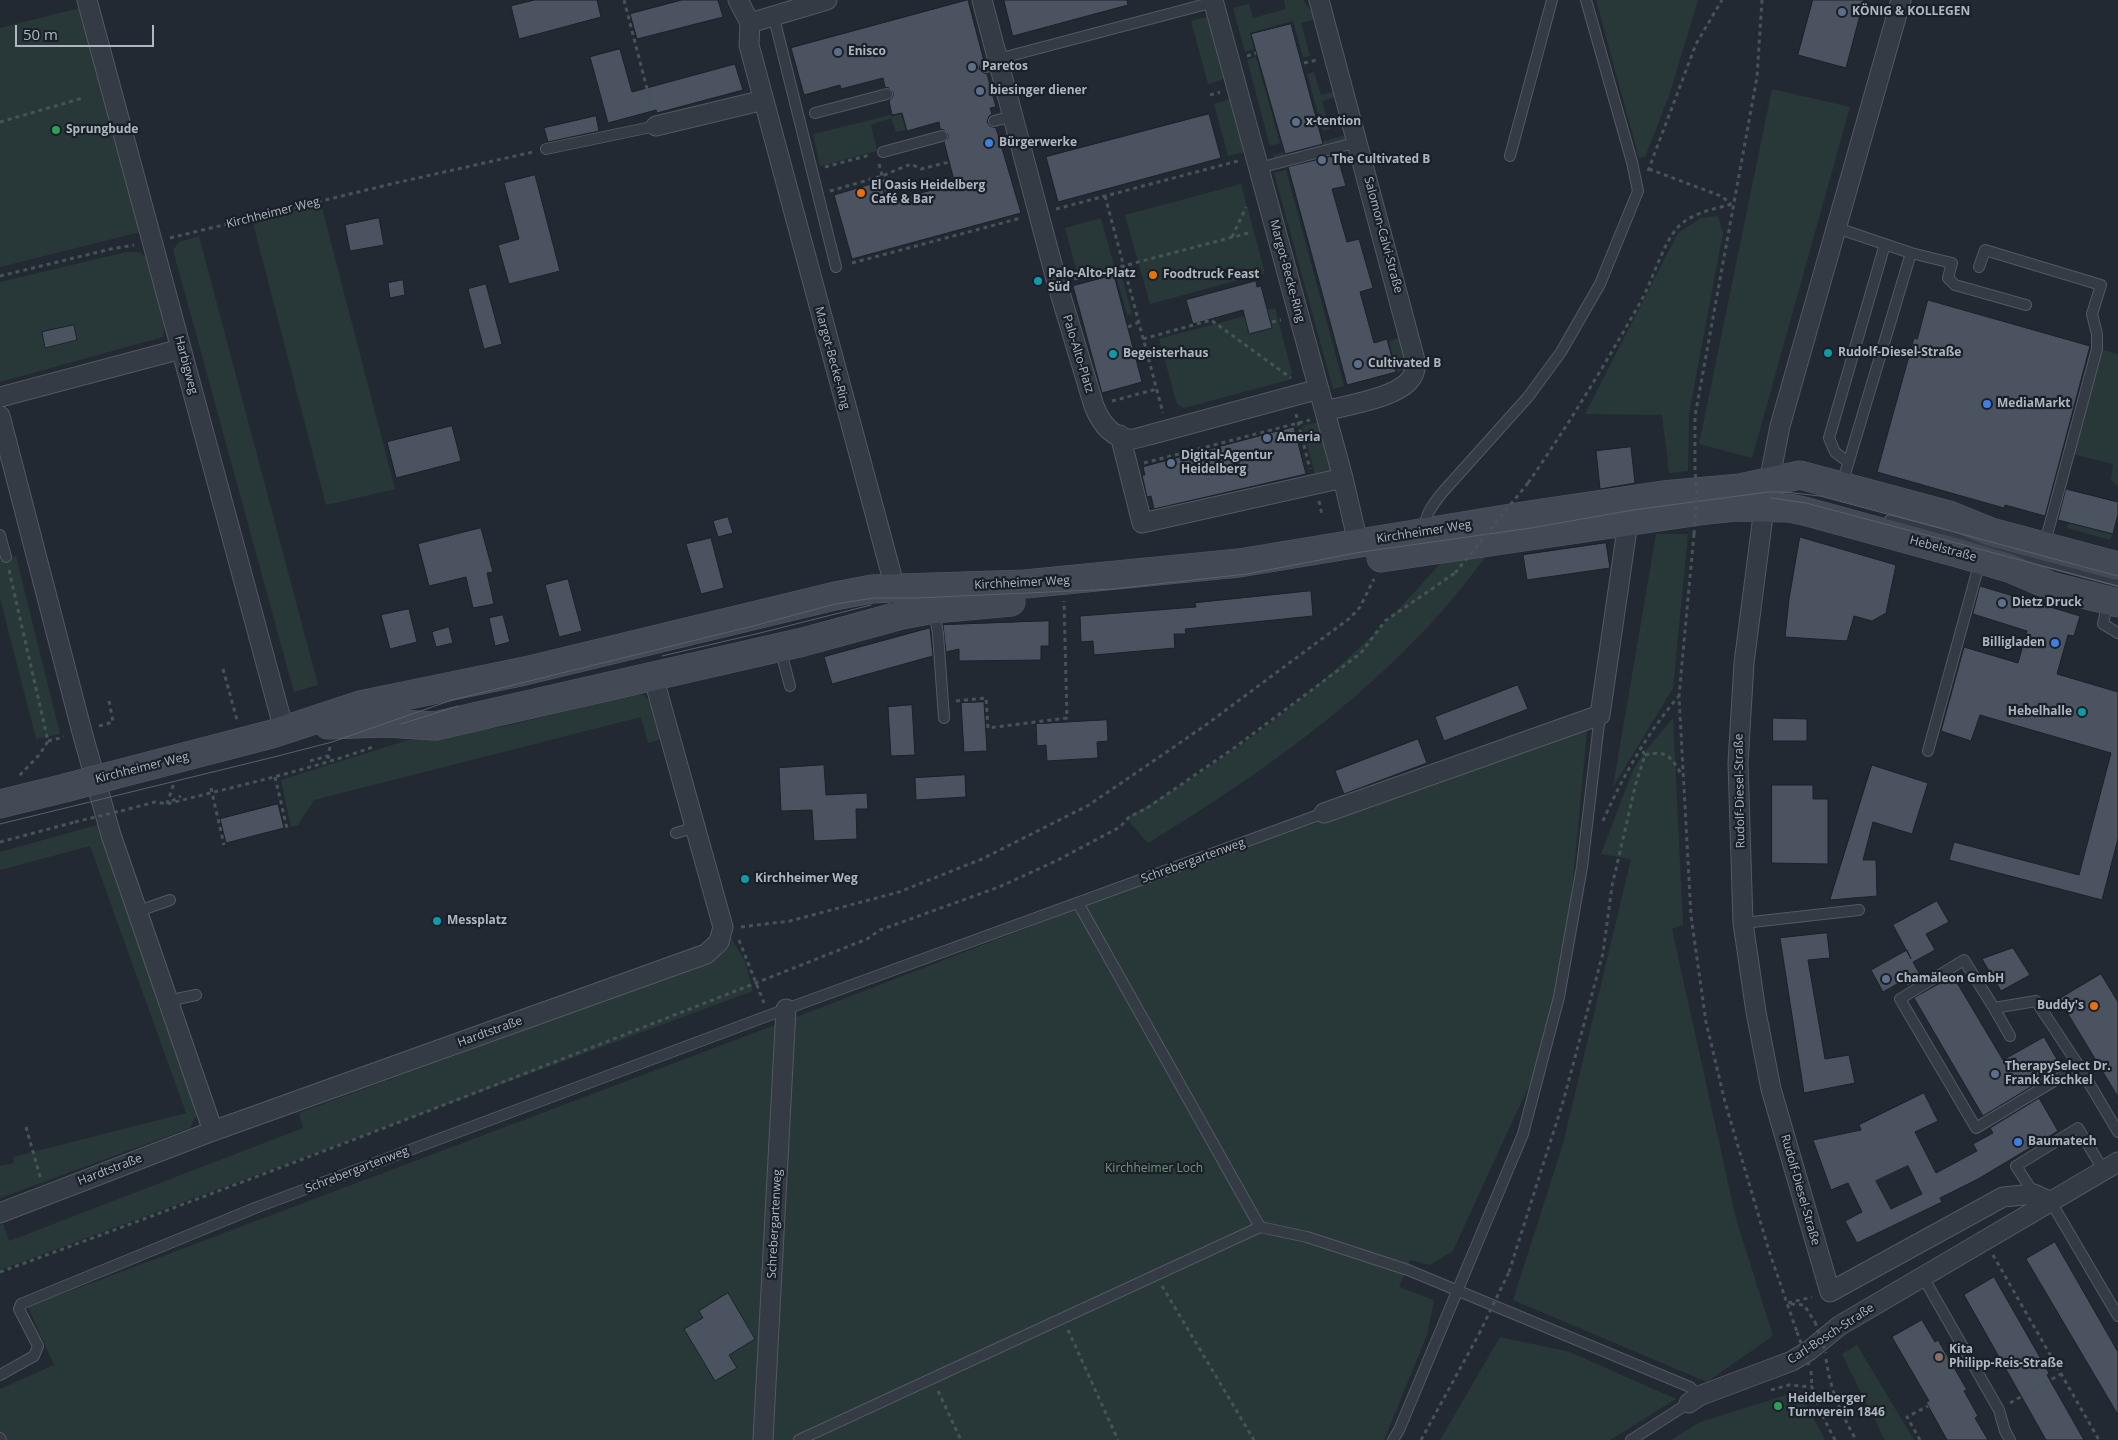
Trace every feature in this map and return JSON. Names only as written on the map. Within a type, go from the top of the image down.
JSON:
[{"type":"street","name":"Harbigweg","points":[[87,0],[284,730]]},
{"type":"street","name":"Margot-Becke-Ring","points":[[738,0],[750,22],[749,45],[898,602]]},
{"type":"street","points":[[750,22],[828,0]]},
{"type":"street","name":"Palo-Alto-Platz","points":[[982,0],[994,63],[1013,116],[1057,283],[1094,406],[1106,429],[1120,435]]},
{"type":"street","name":"Salomon-Calvi-Straße","points":[[1319,0],[1416,364],[1414,374],[1404,386],[1384,395],[1325,413]]},
{"type":"street","name":"Rudolf-Diesel-Straße","points":[[1830,1292],[1772,1089],[1756,1012],[1744,924],[1738,763],[1744,662],[1764,508],[1782,490],[1780,426],[1901,0]]},
{"type":"street","name":"Margot-Becke-Ring","points":[[1217,1],[1343,478],[1358,543]]},
{"type":"street","points":[[656,126],[764,100]]},
{"type":"street","points":[[0,397],[181,349]]},
{"type":"street","points":[[1120,435],[1129,439],[1168,430],[1319,389]]},
{"type":"street","points":[[0,416],[82,732],[111,835],[213,1131]]},
{"type":"street","points":[[1120,435],[1142,523],[1343,478]]},
{"type":"street","points":[[1782,490],[1800,475],[1845,473],[1991,532],[2118,566]]},
{"type":"street","name":"Kirchheimer Weg","points":[[284,730],[361,723],[434,726],[779,648],[898,602],[1025,584],[1239,563],[1426,531],[1663,495],[1740,488],[1782,490]]},
{"type":"street","name":"Kirchheimer Weg","points":[[0,804],[284,730],[360,705],[525,671],[835,596],[872,589],[898,602],[934,609],[1117,594],[1250,579],[1381,558],[1735,507],[1764,508]]},
{"type":"street","name":"Hebelstraße","points":[[1764,508],[1789,508],[1804,511],[2009,568],[2051,586],[2115,595]]},
{"type":"street","points":[[1600,715],[1628,522]]},
{"type":"street","points":[[653,676],[723,927]]},
{"type":"street","name":"Schrebergartenweg","points":[[1324,813],[1600,715]]},
{"type":"street","name":"Hardtstraße","points":[[0,1213],[45,1194],[213,1131],[706,954],[719,942],[723,927]]},
{"type":"street","name":"Schrebergartenweg","points":[[763,1440],[786,1009]]},
{"type":"street","name":"Carl-Bosch-Straße","points":[[1694,1399],[1792,1361],[1810,1350],[1839,1326],[2111,1167]]},
{"type":"street","points":[[1830,1292],[2002,1197],[2034,1194],[2051,1202]]},
{"type":"lane","points":[[1510,156],[1552,0]]},
{"type":"lane","points":[[1426,531],[1425,523],[1430,509],[1441,494],[1528,397],[1561,352],[1600,284],[1638,191],[1632,162],[1586,0]]},
{"type":"lane","points":[[994,63],[1217,1]]},
{"type":"lane","points":[[773,14],[836,267]]},
{"type":"lane","points":[[815,113],[887,94]]},
{"type":"lane","points":[[994,121],[1013,116]]},
{"type":"lane","points":[[546,149],[656,126]]},
{"type":"lane","points":[[883,152],[942,136]]},
{"type":"lane","points":[[1258,162],[1358,142]]},
{"type":"lane","points":[[1837,228],[1911,253],[1952,263],[1948,278],[1956,285],[2026,305]]},
{"type":"lane","points":[[1845,473],[1829,438],[1886,244]]},
{"type":"lane","points":[[1979,267],[1985,250],[2101,284],[2092,314],[2097,334],[2097,349],[2044,547]]},
{"type":"lane","points":[[1845,473],[1911,253]]},
{"type":"lane","points":[[1882,518],[2115,595],[2103,624],[2118,632]]},
{"type":"lane","points":[[0,535],[6,557]]},
{"type":"lane","points":[[1928,751],[1980,560]]},
{"type":"lane","points":[[934,609],[938,634],[944,718]]},
{"type":"lane","points":[[779,648],[790,686]]},
{"type":"lane","points":[[1393,1440],[1399,1430],[1523,1134],[1559,997],[1582,867],[1600,715]]},
{"type":"lane","name":"Schrebergartenweg","points":[[0,1375],[34,1356],[38,1346],[19,1309],[21,1304],[255,1208],[769,1017],[786,1009],[1324,813]]},
{"type":"lane","points":[[676,833],[696,827]]},
{"type":"lane","points":[[136,912],[170,900]]},
{"type":"lane","points":[[1078,904],[1260,1227]]},
{"type":"lane","points":[[1744,924],[1859,910]]},
{"type":"lane","points":[[2010,1036],[1964,960],[1900,999],[1976,1128],[2079,1066]]},
{"type":"lane","points":[[167,1001],[196,995]]},
{"type":"lane","points":[[1994,1008],[2036,1001],[2079,1066],[2118,1132]]},
{"type":"lane","points":[[2034,1194],[2016,1166],[2078,1128],[2111,1167]]},
{"type":"lane","points":[[2051,1202],[2118,1316]]},
{"type":"lane","points":[[799,1440],[1260,1227],[1307,1237],[1408,1270],[1690,1387],[1694,1399]]},
{"type":"lane","points":[[1923,1277],[1999,1410],[2005,1431],[2010,1440]]},
{"type":"lane","name":"Carl-Bosch-Straße","points":[[1631,1440],[1694,1399]]},
{"type":"path","points":[[624,0],[656,126]]},
{"type":"path","points":[[1638,191],[1649,169],[1696,44],[1722,0]]},
{"type":"path","points":[[1762,0],[1757,77],[1695,416],[1696,495],[1694,534],[1679,696],[1690,916],[1706,1022],[1725,1102],[1749,1187],[1797,1332],[1810,1365],[1812,1387],[1835,1440]]},
{"type":"path","points":[[0,122],[83,98]]},
{"type":"path","name":"Kirchheimer Weg","points":[[0,276],[546,149]]},
{"type":"path","points":[[825,176],[823,168],[883,152]]},
{"type":"path","points":[[827,183],[829,191],[882,176],[911,164],[921,169],[949,162]]},
{"type":"path","points":[[852,263],[1105,196],[1258,162]]},
{"type":"path","points":[[1649,169],[1721,196],[1733,205]]},
{"type":"path","points":[[882,176],[888,198]]},
{"type":"path","points":[[1105,196],[1168,430]]},
{"type":"path","points":[[0,1272],[180,1206],[756,982],[867,938],[880,930],[999,887],[1056,861],[1120,827],[1129,818],[1147,808],[1234,748],[1361,653],[1385,621],[1455,573],[1528,483],[1583,401],[1646,292],[1673,233],[1690,218],[1733,205]]},
{"type":"path","points":[[1231,238],[1246,207]]},
{"type":"path","points":[[1057,283],[1252,232]]},
{"type":"path","points":[[1089,275],[1093,281]]},
{"type":"path","points":[[1143,339],[1211,320],[1292,379],[1319,389]]},
{"type":"path","points":[[1128,327],[1139,322]]},
{"type":"path","points":[[1094,406],[1157,389]]},
{"type":"path","points":[[1291,397],[1322,514]]},
{"type":"path","points":[[1127,468],[1298,423],[1325,413]]},
{"type":"path","points":[[6,557],[48,742],[40,754],[16,779]]},
{"type":"path","points":[[723,927],[743,927],[790,921],[899,892],[982,859],[1089,805],[1203,727],[1350,618],[1360,606],[1381,558]]},
{"type":"path","points":[[943,702],[986,698],[988,728],[1067,718],[1064,598]]},
{"type":"path","points":[[223,670],[236,718]]},
{"type":"path","points":[[1601,826],[1619,784],[1640,747],[1679,696]]},
{"type":"path","points":[[109,701],[113,722]]},
{"type":"path","points":[[0,842],[155,802],[167,804],[275,777],[330,762],[374,747]]},
{"type":"path","points":[[1421,1440],[1479,1334],[1509,1272],[1564,1102],[1603,953],[1612,886],[1636,783],[1645,755],[1640,747]]},
{"type":"path","points":[[1645,755],[1658,752],[1670,757],[1683,776]]},
{"type":"path","points":[[310,761],[328,756]]},
{"type":"path","points":[[275,777],[287,828]]},
{"type":"path","points":[[210,788],[224,845]]},
{"type":"path","points":[[167,804],[181,796]]},
{"type":"path","points":[[723,927],[739,940],[769,1017]]},
{"type":"path","points":[[26,1127],[45,1194]]},
{"type":"path","points":[[1985,1242],[2099,1440]]},
{"type":"path","points":[[1155,1275],[1254,1440]]},
{"type":"path","points":[[1788,1303],[1830,1292]]},
{"type":"path","points":[[1788,1303],[1804,1305],[1815,1322],[1826,1353],[1830,1384],[1838,1407],[1856,1440]]},
{"type":"path","points":[[1062,1318],[1118,1440]]},
{"type":"path","points":[[1999,1410],[2061,1374]]},
{"type":"path","points":[[933,1378],[961,1440]]},
{"type":"path","points":[[1768,1392],[1789,1385],[1812,1387]]},
{"type":"path","points":[[1920,1440],[1906,1417],[1928,1406]]},
{"type":"green space","points":[[1284,0],[1303,0],[1316,19],[1301,23],[1310,56],[1303,57],[1293,21],[1250,33],[1254,49],[1245,52],[1233,8],[1249,4],[1253,18],[1286,9]]},
{"type":"green space","points":[[1596,0],[1698,0],[1669,96],[1645,157],[1639,158]]},
{"type":"green space","name":"Sprungbude","points":[[80,8],[140,232],[0,267],[0,28]]},
{"type":"green space","points":[[1207,17],[1224,79],[1208,84],[1191,21]]},
{"type":"green space","points":[[1256,57],[1280,143],[1270,146],[1247,60]]},
{"type":"green space","points":[[1314,72],[1321,95],[1335,91],[1337,97],[1322,101],[1330,129],[1323,131],[1307,74]]},
{"type":"green space","points":[[1772,89],[1850,107],[1752,458],[1699,444]]},
{"type":"green space","points":[[1230,99],[1244,152],[1228,156],[1214,104]]},
{"type":"green space","points":[[901,114],[906,130],[896,132],[891,118],[871,125],[877,151],[820,166],[813,134]]},
{"type":"green space","points":[[1346,135],[1347,139],[1274,158],[1273,155]]},
{"type":"green space","points":[[1286,170],[1344,386],[1333,389],[1274,173]]},
{"type":"green space","points":[[1241,184],[1265,273],[1150,304],[1125,215]]},
{"type":"green space","points":[[321,204],[395,489],[326,505],[253,223]]},
{"type":"green space","points":[[1718,216],[1723,233],[1689,413],[1688,471],[1669,473],[1662,415],[1585,414],[1678,233],[1701,218]]},
{"type":"green space","points":[[1101,218],[1114,266],[1078,276],[1065,228]]},
{"type":"green space","points":[[199,236],[318,685],[294,692],[173,250],[179,242]]},
{"type":"green space","points":[[126,252],[138,252],[148,258],[165,322],[163,337],[0,382],[0,282]]},
{"type":"green space","points":[[1121,274],[1132,314],[1127,315],[1116,275]]},
{"type":"green space","points":[[1275,308],[1292,373],[1288,380],[1184,408],[1177,404],[1159,339]]},
{"type":"green space","points":[[1401,337],[1407,359],[1404,370],[1397,372],[1389,341]]},
{"type":"green space","points":[[2103,350],[2118,354],[2118,487],[2111,480],[2113,464],[2073,454]]},
{"type":"green space","points":[[1318,422],[1332,474],[1316,478],[1302,426]]},
{"type":"green space","points":[[2069,523],[2113,534],[2110,540],[2067,528]]},
{"type":"green space","points":[[1656,534],[1688,534],[1673,688],[1613,787]]},
{"type":"green space","points":[[1454,547],[1490,552],[1438,616],[1389,666],[1324,722],[1256,773],[1148,843],[1126,818],[1217,762],[1303,698],[1382,626]]},
{"type":"green space","points":[[16,556],[60,734],[36,739],[0,598],[0,561]]},
{"type":"green space","points":[[633,695],[644,695],[652,705],[661,739],[648,743],[641,717],[314,800],[298,825],[291,827],[281,780],[408,740],[501,727]]},
{"type":"green space","points":[[1673,718],[1683,925],[1672,929],[1736,1219],[1773,1336],[1707,1382],[1513,1300],[1563,1144],[1631,859],[1601,854],[1633,770],[1647,749]]},
{"type":"green space","name":"Kirchheimer Loch","points":[[1587,730],[1571,902],[1541,1062],[1453,1251],[1430,1265],[1410,1260],[1399,1287],[1434,1300],[1427,1335],[1384,1440],[0,1440],[0,1389],[54,1365],[28,1307],[799,1016],[1161,876]]},
{"type":"green space","points":[[97,825],[197,1114],[190,1128],[0,1198],[0,1166],[14,1163],[13,1157],[186,1113],[90,846],[0,870],[0,852]]},
{"type":"green space","points":[[731,938],[745,961],[753,991],[0,1270],[0,1225],[3,1224],[9,1241],[303,1128],[299,1113],[705,963],[723,953]]},
{"type":"green space","points":[[1500,1337],[1570,1352],[1676,1399],[1610,1440],[1440,1440]]},
{"type":"green space","points":[[1857,1345],[1914,1440],[1885,1440],[1842,1354]]},
{"type":"green space","name":"Heidelberger Turnverein 1846","points":[[1799,1391],[1825,1440],[1671,1440],[1700,1422]]},
{"type":"building","points":[[535,0],[597,0],[601,17],[519,39],[511,6]]},
{"type":"building","points":[[682,0],[718,0],[723,17],[637,39],[630,14]]},
{"type":"building","points":[[968,0],[984,61],[979,69],[987,74],[996,107],[990,108],[992,114],[987,122],[990,126],[996,128],[1021,213],[852,259],[834,195],[881,181],[886,202],[955,184],[944,142],[948,138],[948,134],[940,129],[939,122],[907,131],[902,113],[892,115],[889,101],[893,96],[893,92],[885,87],[883,78],[841,89],[840,85],[804,95],[791,48]]},
{"type":"building","points":[[1004,0],[1127,0],[1128,5],[1013,36]]},
{"type":"building","points":[[1813,0],[1864,0],[1846,68],[1798,55]]},
{"type":"building","points":[[1291,24],[1323,144],[1285,154],[1251,34]]},
{"type":"building","points":[[620,49],[632,92],[735,64],[743,90],[657,113],[656,110],[608,123],[590,57]]},
{"type":"building","points":[[1209,114],[1221,158],[1058,202],[1046,157]]},
{"type":"building","points":[[596,116],[599,131],[548,142],[544,128]]},
{"type":"building","points":[[1337,155],[1346,186],[1332,189],[1347,242],[1359,239],[1373,288],[1360,292],[1374,343],[1387,339],[1396,372],[1347,385],[1288,167]]},
{"type":"building","points":[[535,175],[560,271],[509,284],[498,245],[519,239],[504,183]]},
{"type":"building","points":[[379,218],[384,245],[350,251],[345,225]]},
{"type":"building","name":"Begeisterhaus","points":[[1114,275],[1142,382],[1102,393],[1073,286]]},
{"type":"building","points":[[403,280],[405,295],[390,298],[388,283]]},
{"type":"building","points":[[1256,281],[1257,287],[1261,286],[1272,328],[1249,334],[1243,310],[1193,324],[1186,300]]},
{"type":"building","points":[[486,284],[502,344],[484,349],[468,289]]},
{"type":"building","name":"MediaMarkt","points":[[1928,300],[2090,346],[2045,516],[2005,505],[2004,508],[1877,472],[1914,338],[1917,339]]},
{"type":"building","points":[[74,325],[77,340],[45,348],[42,332]]},
{"type":"building","points":[[452,426],[461,461],[396,478],[387,442]]},
{"type":"building","points":[[1294,427],[1306,474],[1154,509],[1151,496],[1147,497],[1142,475],[1145,475],[1143,467]]},
{"type":"building","points":[[1631,447],[1635,483],[1600,489],[1596,451]]},
{"type":"building","points":[[2066,489],[2118,502],[2118,514],[2113,534],[2058,520]]},
{"type":"building","points":[[728,517],[733,533],[718,537],[713,521]]},
{"type":"building","points":[[481,528],[493,572],[487,573],[494,604],[473,608],[466,577],[429,586],[418,544]]},
{"type":"building","points":[[1800,537],[1896,565],[1886,613],[1872,621],[1854,616],[1847,641],[1785,637],[1789,599]]},
{"type":"building","points":[[711,538],[724,588],[701,594],[686,544]]},
{"type":"building","points":[[1606,543],[1610,568],[1527,580],[1523,555]]},
{"type":"building","points":[[568,579],[582,631],[559,637],[545,585]]},
{"type":"building","points":[[1980,586],[2080,616],[2074,636],[2068,635],[2057,674],[2118,692],[2118,839],[2102,900],[1949,860],[1954,842],[2079,875],[2111,753],[1980,715],[1971,741],[1941,731],[1964,647],[2018,663],[2027,631],[1973,614]]},
{"type":"building","points":[[1311,591],[1313,616],[1185,629],[1186,634],[1174,634],[1175,648],[1094,655],[1093,641],[1081,642],[1080,616],[1196,607],[1195,603]]},
{"type":"building","points":[[409,609],[417,642],[390,649],[381,615]]},
{"type":"building","points":[[503,615],[510,642],[495,646],[489,618]]},
{"type":"building","points":[[1049,621],[1049,646],[1041,646],[1041,660],[959,661],[959,649],[946,652],[943,625]]},
{"type":"building","points":[[449,627],[453,643],[436,647],[432,632]]},
{"type":"building","points":[[930,628],[933,656],[832,684],[824,657]]},
{"type":"building","points":[[1518,685],[1528,709],[1444,741],[1435,717]]},
{"type":"building","points":[[984,702],[987,751],[964,752],[961,703]]},
{"type":"building","points":[[912,705],[915,755],[891,756],[888,707]]},
{"type":"building","points":[[1773,718],[1807,719],[1807,741],[1773,741]]},
{"type":"building","points":[[1107,720],[1108,741],[1097,742],[1098,758],[1047,761],[1046,745],[1037,746],[1036,724]]},
{"type":"building","points":[[1418,739],[1427,763],[1344,794],[1335,771]]},
{"type":"building","points":[[824,765],[826,795],[867,793],[868,809],[856,809],[857,839],[814,841],[812,810],[781,811],[779,768]]},
{"type":"building","points":[[1872,765],[1928,783],[1912,834],[1873,822],[1863,860],[1876,860],[1877,896],[1830,900]]},
{"type":"building","points":[[965,775],[966,797],[916,800],[915,778]]},
{"type":"building","points":[[1772,785],[1813,785],[1813,799],[1828,799],[1828,864],[1772,863]]},
{"type":"building","points":[[278,804],[284,828],[226,843],[220,819]]},
{"type":"building","points":[[1937,901],[1949,922],[1926,934],[1935,950],[1913,962],[1922,978],[1907,986],[1904,980],[1883,992],[1871,970],[1906,950],[1893,925]]},
{"type":"building","points":[[1827,933],[1830,958],[1808,960],[1825,1059],[1849,1055],[1855,1083],[1804,1093],[1780,938]]},
{"type":"building","points":[[2013,948],[2030,975],[2001,991],[1982,959]]},
{"type":"building","points":[[2101,974],[2118,1002],[2118,1097],[2059,999]]},
{"type":"building","points":[[1953,976],[2003,1060],[2044,1037],[2062,1068],[1983,1116],[1914,998]]},
{"type":"building","points":[[1924,1093],[1938,1121],[1915,1132],[1936,1173],[1977,1151],[1973,1144],[1993,1133],[1990,1128],[2039,1098],[2058,1131],[1978,1179],[1940,1198],[1942,1202],[1857,1243],[1845,1221],[1862,1212],[1848,1183],[1831,1190],[1813,1140],[1861,1130],[1859,1125]],"holes":[[[1908,1166],[1922,1194],[1891,1209],[1876,1181]]]},
{"type":"building","points":[[2055,1242],[2118,1352],[2118,1415],[2026,1259]]},
{"type":"building","points":[[1994,1277],[2049,1373],[2047,1375],[2084,1440],[2046,1440],[1964,1295]]},
{"type":"building","points":[[728,1293],[755,1339],[729,1355],[737,1368],[715,1381],[684,1329],[703,1318],[699,1311]]},
{"type":"building","points":[[1922,1320],[1935,1342],[1938,1340],[1967,1390],[1964,1391],[1978,1416],[1975,1418],[1988,1440],[1947,1440],[1926,1402],[1929,1401],[1892,1337]]},
{"type":"tram line","points":[[0,824],[332,742],[452,700],[835,604],[874,598],[918,598],[1113,589],[1247,574],[1361,552],[1531,528],[1633,510],[1768,492],[1820,496],[2118,576]]},
{"type":"tram line","points":[[1771,498],[1806,503],[2118,586]]},
{"type":"tram line","points":[[662,656],[871,605]]},
{"type":"tram line","points":[[401,724],[458,706]]},
{"type":"place","name":"KÖNIG & KOLLEGEN","points":[[1842,12]]},
{"type":"place","name":"Enisco","points":[[838,52]]},
{"type":"place","name":"Paretos","points":[[972,67]]},
{"type":"place","name":"biesinger diener","points":[[980,91]]},
{"type":"place","name":"x-tention","points":[[1296,122]]},
{"type":"place","name":"Sprungbude","points":[[56,130]]},
{"type":"place","name":"Bürgerwerke","points":[[989,143]]},
{"type":"place","name":"The Cultivated B","points":[[1322,160]]},
{"type":"place","name":"El Oasis Heidelberg Café & Bar","points":[[861,193]]},
{"type":"place","name":"Foodtruck Feast","points":[[1153,275]]},
{"type":"place","name":"Palo-Alto-Platz Süd","points":[[1038,281]]},
{"type":"place","name":"Rudolf-Diesel-Straße","points":[[1828,353]]},
{"type":"place","name":"Begeisterhaus","points":[[1113,354]]},
{"type":"place","name":"Cultivated B","points":[[1358,364]]},
{"type":"place","name":"MediaMarkt","points":[[1987,404]]},
{"type":"place","name":"Ameria","points":[[1267,438]]},
{"type":"place","name":"Digital-Agentur Heidelberg","points":[[1171,463]]},
{"type":"place","name":"Dietz Druck","points":[[2002,603]]},
{"type":"place","name":"Billigladen","points":[[2055,643]]},
{"type":"place","name":"Hebelhalle","points":[[2082,712]]},
{"type":"place","name":"Kirchheimer Weg","points":[[745,879]]},
{"type":"place","name":"Messplatz","points":[[437,921]]},
{"type":"place","name":"Chamäleon GmbH","points":[[1886,979]]},
{"type":"place","name":"Buddy's","points":[[2094,1006]]},
{"type":"place","name":"TherapySelect Dr. Frank Kischkel","points":[[1995,1074]]},
{"type":"place","name":"Baumatech","points":[[2018,1142]]},
{"type":"place","name":"Kita Philipp-Reis-Straße","points":[[1939,1357]]},
{"type":"place","name":"Heidelberger Turnverein 1846","points":[[1778,1406]]}]
